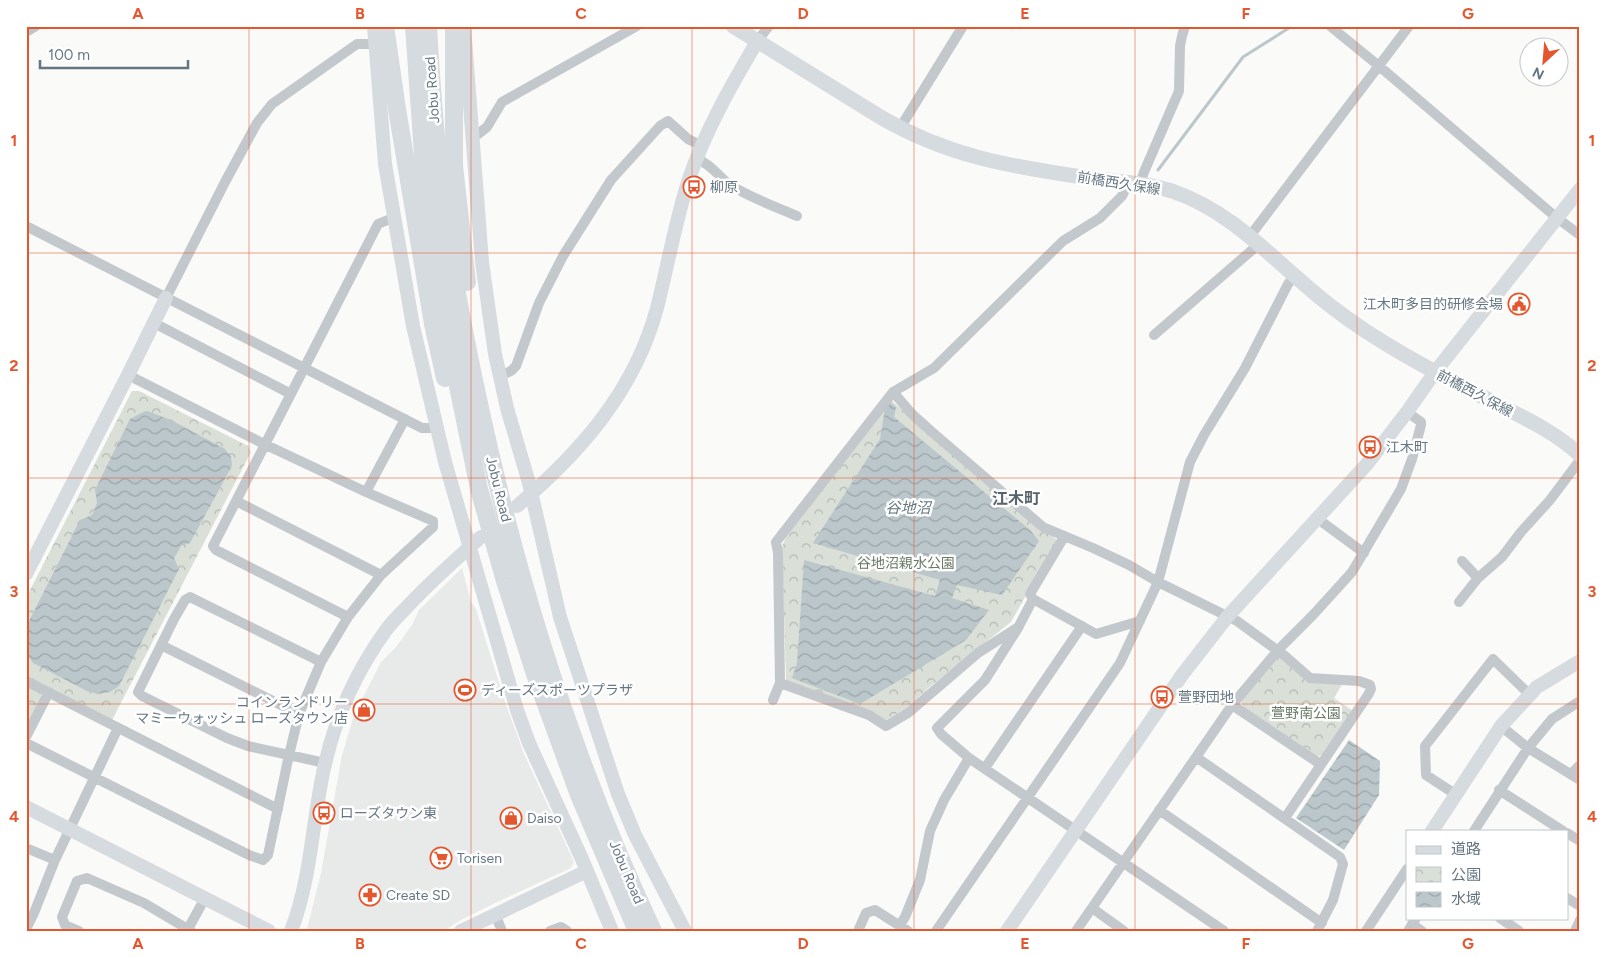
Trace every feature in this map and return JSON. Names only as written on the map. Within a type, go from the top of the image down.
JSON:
[{"type":"highway","points":[[385,26],[433,324],[456,422],[479,489]]},
{"type":"highway","name":"Jobu Road","points":[[414,26],[425,183],[452,357],[479,489],[505,581],[536,677],[580,795],[638,931]]},
{"type":"highway","name":"Jobu Road","points":[[428,26],[431,85],[441,188],[461,318],[492,465],[521,577],[550,673],[592,789],[653,931]]},
{"type":"highway","points":[[454,26],[454,166],[473,331],[492,465]]},
{"type":"main road","name":"前橋西久保線","points":[[733,26],[900,128],[942,147],[1017,168],[1135,183],[1174,192],[1194,200],[1217,212],[1254,240],[1332,308],[1435,372],[1550,432],[1580,455]]},
{"type":"street","points":[[374,26],[385,164],[413,326],[436,428],[517,710],[529,743],[612,931]]},
{"type":"street","points":[[464,26],[482,262],[499,376],[531,494],[545,560],[560,617],[618,794],[635,835],[685,931]]},
{"type":"street","points":[[473,138],[487,127],[502,102],[638,26]]},
{"type":"street","points":[[517,506],[558,470],[588,437],[607,413],[634,366],[646,340],[656,309],[676,218],[699,152],[736,79],[758,40],[769,26]]},
{"type":"street","points":[[900,128],[962,26]]},
{"type":"street","points":[[773,700],[780,683],[778,553],[776,542],[893,392],[934,368],[1063,240],[1100,218],[1144,172],[1179,91],[1180,46],[1185,26]]},
{"type":"street","points":[[1330,26],[1557,218],[1580,235]]},
{"type":"street","points":[[1154,334],[1254,240],[1409,26]]},
{"type":"street","points":[[26,574],[224,182],[256,123],[272,104],[357,44],[375,44]]},
{"type":"street","points":[[499,376],[512,371],[516,366],[539,303],[563,256],[611,180],[660,126],[668,121],[688,139],[720,177],[739,190],[797,216]]},
{"type":"street","points":[[1008,931],[1182,675],[1228,616],[1366,464],[1407,412],[1435,372],[1580,189]]},
{"type":"street","points":[[348,617],[216,550],[213,546],[378,224],[395,217]]},
{"type":"street","points":[[27,228],[422,428],[436,428]]},
{"type":"street","points":[[936,931],[1120,663],[1158,582],[1190,462],[1204,435],[1245,368],[1288,284],[1295,276]]},
{"type":"street","points":[[154,323],[291,394]]},
{"type":"street","points":[[26,743],[248,855],[263,860],[268,855],[299,714],[321,662],[348,617],[381,575],[430,530],[434,524],[429,519],[264,444],[128,375]]},
{"type":"street","points":[[893,392],[912,414],[1043,527],[1129,565],[1158,582],[1228,616],[1278,650],[1310,678],[1359,681],[1370,685],[1371,689],[1368,695],[1285,818]]},
{"type":"street","points":[[1076,931],[1232,705],[1278,650],[1338,589],[1352,572],[1401,489],[1412,460],[1421,422],[1407,412]]},
{"type":"street","points":[[366,492],[405,419]]},
{"type":"street","points":[[1459,602],[1478,578],[1502,557],[1550,500],[1580,460]]},
{"type":"street","points":[[236,501],[381,575]]},
{"type":"street","points":[[1318,519],[1364,553]]},
{"type":"street","points":[[291,931],[308,870],[315,815],[325,763],[338,720],[348,697],[371,653],[387,628],[431,581],[481,537]]},
{"type":"street","points":[[1064,537],[1030,594],[1033,599],[1096,634],[1140,621]]},
{"type":"street","points":[[1462,561],[1478,578]]},
{"type":"street","points":[[321,662],[190,597],[184,600],[138,692],[142,696],[227,738],[248,746],[325,763]]},
{"type":"street","points":[[1033,599],[1018,628],[985,680],[937,728],[940,734],[969,758],[1028,796],[1224,931]]},
{"type":"street","points":[[985,768],[1082,626]]},
{"type":"street","points":[[780,683],[869,715],[886,726],[908,713],[978,652],[1018,628]]},
{"type":"street","points":[[161,645],[299,714]]},
{"type":"street","points":[[1455,794],[1426,775],[1425,746],[1492,659],[1530,695]]},
{"type":"street","points":[[1433,830],[1501,726],[1537,687],[1580,661]]},
{"type":"street","points":[[26,681],[278,809]]},
{"type":"street","points":[[26,737],[48,692]]},
{"type":"street","points":[[1475,830],[1528,748],[1552,719],[1580,701]]},
{"type":"street","points":[[1232,705],[1320,764]]},
{"type":"street","points":[[1501,726],[1528,748],[1576,777],[1580,765]]},
{"type":"street","points":[[26,929],[30,911],[118,728]]},
{"type":"street","points":[[1160,810],[1320,927],[1333,900],[1343,864],[1340,857],[1196,757]]},
{"type":"street","points":[[858,931],[864,917],[870,910],[880,912],[904,928],[905,917],[920,880],[930,831],[944,800],[969,758]]},
{"type":"street","points":[[1500,790],[1561,830]]},
{"type":"street","points":[[26,807],[269,931]]},
{"type":"street","points":[[1568,834],[1580,841]]},
{"type":"street","points":[[26,848],[54,860]]},
{"type":"street","points":[[461,931],[587,871]]},
{"type":"street","points":[[1366,931],[1406,871]]},
{"type":"street","points":[[78,931],[66,925],[62,917],[77,881],[88,878],[144,903],[190,930],[205,898]]},
{"type":"street","points":[[1568,899],[1580,906]]},
{"type":"street","points":[[1092,908],[1124,931]]},
{"type":"street","points":[[495,914],[502,931]]},
{"type":"street","points":[[1503,920],[1519,931]]},
{"type":"street","points":[[1575,931],[1580,920]]},
{"type":"street","points":[[1412,924],[1422,931]]},
{"type":"street","points":[[550,931],[561,927],[568,931]]},
{"type":"shaded area","points":[[462,568],[471,602],[476,609],[505,702],[524,754],[574,862],[571,868],[495,903],[459,921],[444,931],[308,931],[321,873],[342,755],[354,715],[381,662],[396,647],[412,625],[419,610]]},
{"type":"green space","points":[[132,391],[139,391],[248,446],[251,452],[112,720],[26,676],[26,598]]},
{"type":"green space","name":"谷地沼","points":[[891,400],[964,465],[1057,540],[1011,622],[905,709],[886,720],[791,684],[786,680],[782,547],[787,534]]},
{"type":"green space","name":"萱野南公園","points":[[1281,657],[1306,681],[1343,683],[1334,698],[1353,711],[1324,754],[1317,757],[1243,708],[1241,699],[1276,658]]},
{"type":"green space","points":[[26,685],[41,693],[42,699],[26,729]]},
{"type":"water","name":"谷地沼","points":[[890,402],[896,407],[894,417],[1030,530],[1039,541],[1002,595],[957,585],[952,598],[989,610],[966,640],[860,704],[792,678],[797,663],[804,560],[935,596],[940,580],[813,543],[880,439],[885,409]]},
{"type":"water","points":[[147,411],[171,420],[225,449],[231,457],[232,466],[190,543],[181,546],[174,558],[179,569],[119,686],[110,692],[98,694],[87,691],[33,663],[26,652],[26,627],[80,520],[92,515],[97,503],[95,490],[130,419]]},
{"type":"water","points":[[1349,740],[1380,761],[1379,795],[1344,850],[1296,818]]},
{"type":"waterway","points":[[26,32],[36,26]]},
{"type":"waterway","points":[[1158,170],[1243,57],[1292,26]]},
{"type":"place","name":"柳原","points":[[694,187]]},
{"type":"place","name":"江木町多目的研修会場","points":[[1519,304]]},
{"type":"place","name":"江木町","points":[[1370,447]]},
{"type":"place","name":"ディーズスポーツプラザ","points":[[465,690]]},
{"type":"place","name":"萱野団地","points":[[1162,697]]},
{"type":"place","name":"コインランドリー マミーウォッシュ ローズタウン店","points":[[364,710]]},
{"type":"place","name":"ローズタウン東","points":[[324,813]]},
{"type":"place","name":"Daiso","points":[[511,818]]},
{"type":"place","name":"Torisen","points":[[441,858]]},
{"type":"place","name":"Create SD","points":[[370,895]]},
{"type":"district","name":"江木町","points":[[1016,498]]},
{"type":"park label","name":"谷地沼親水公園","points":[[906,563]]}]
